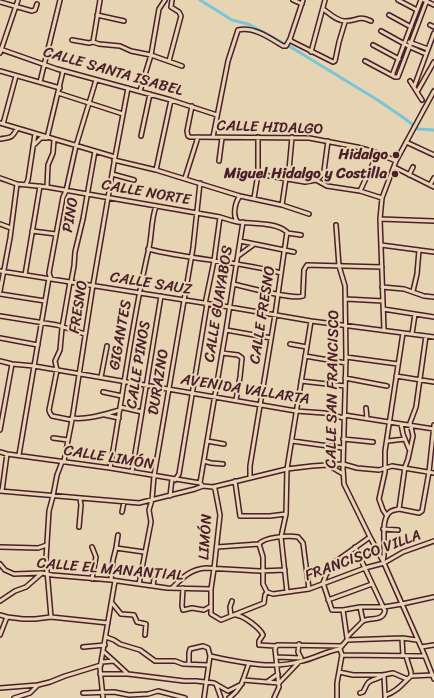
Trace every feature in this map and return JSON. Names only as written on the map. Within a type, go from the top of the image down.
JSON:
[{"type":"street","points":[[0,50],[18,0]]},
{"type":"street","points":[[40,82],[60,0]]},
{"type":"street","points":[[94,42],[100,0]]},
{"type":"street","points":[[140,91],[151,55],[160,9],[165,0]]},
{"type":"street","points":[[169,61],[180,16],[180,12],[173,10],[171,7],[172,0]]},
{"type":"street","points":[[293,0],[302,4]]},
{"type":"street","points":[[213,137],[228,61],[238,30],[242,29],[254,31],[283,46],[286,46],[290,41],[303,0]]},
{"type":"street","points":[[311,52],[325,0]]},
{"type":"street","points":[[398,0],[418,10]]},
{"type":"street","points":[[393,76],[418,10],[425,0]]},
{"type":"street","points":[[425,0],[434,5]]},
{"type":"street","points":[[365,61],[393,76],[397,77],[399,75],[425,0]]},
{"type":"street","points":[[0,2],[34,12],[37,4]]},
{"type":"street","points":[[323,9],[341,21],[345,22],[363,17],[371,21]]},
{"type":"street","points":[[97,15],[124,21]]},
{"type":"street","points":[[389,15],[411,27]]},
{"type":"street","points":[[290,41],[332,62],[335,61],[345,22]]},
{"type":"street","points":[[430,25],[434,27]]},
{"type":"street","points":[[381,31],[406,42],[426,54]]},
{"type":"street","points":[[414,87],[434,33]]},
{"type":"street","points":[[72,40],[120,46],[131,51],[151,55],[182,66]]},
{"type":"street","points":[[373,45],[399,60]]},
{"type":"street","points":[[410,45],[428,49]]},
{"type":"street","points":[[430,45],[434,48]]},
{"type":"street","name":"CALLE SANTA ISABEL","points":[[0,50],[96,80],[192,106],[187,131],[188,136]]},
{"type":"street","points":[[417,92],[434,62]]},
{"type":"street","points":[[47,138],[60,88],[63,70]]},
{"type":"street","points":[[0,71],[60,88]]},
{"type":"street","points":[[16,76],[2,124],[185,178],[240,196],[282,205],[309,214]]},
{"type":"street","points":[[20,455],[48,278],[63,197],[66,191],[76,146],[96,80]]},
{"type":"street","points":[[410,81],[422,100]]},
{"type":"street","name":"FRESNO","points":[[51,617],[46,558],[49,511],[57,476],[63,462],[72,419],[108,197],[128,88]]},
{"type":"street","points":[[384,330],[380,219],[382,198],[396,161],[434,90]]},
{"type":"street","points":[[58,93],[123,114]]},
{"type":"street","points":[[141,136],[150,94]]},
{"type":"street","points":[[156,170],[171,100]]},
{"type":"street","points":[[192,106],[217,114]]},
{"type":"street","points":[[0,139],[10,138],[17,129]]},
{"type":"street","points":[[26,184],[28,180],[35,134]]},
{"type":"street","name":"CALLE HIDALGO","points":[[188,136],[222,138],[309,138],[357,147],[378,153],[396,161]]},
{"type":"street","points":[[185,178],[198,137]]},
{"type":"street","points":[[254,198],[258,174],[258,137]]},
{"type":"street","points":[[282,205],[292,137]]},
{"type":"street","points":[[34,146],[41,138],[47,138]]},
{"type":"street","points":[[219,161],[222,138]]},
{"type":"street","points":[[47,187],[48,165],[53,153],[54,140]]},
{"type":"street","points":[[258,174],[305,182],[316,180],[324,171],[328,141]]},
{"type":"street","points":[[406,142],[434,155]]},
{"type":"street","name":"PINO","points":[[72,419],[52,416],[50,413],[57,370],[56,360],[60,350],[62,328],[74,266],[75,252],[83,219],[86,194],[95,151]]},
{"type":"street","points":[[360,192],[378,153]]},
{"type":"street","points":[[394,167],[434,187]]},
{"type":"street","points":[[409,175],[413,167]]},
{"type":"street","points":[[112,174],[134,180]]},
{"type":"street","name":"CALLE NORTE","points":[[0,178],[17,184],[26,184],[108,197],[220,217],[238,222],[251,222],[284,229],[287,232],[301,236]]},
{"type":"street","points":[[430,185],[434,178]]},
{"type":"street","points":[[316,180],[327,186],[382,198]]},
{"type":"street","name":"DURAZNO","points":[[139,584],[151,522],[150,510],[154,476],[170,389],[190,258],[193,248],[200,183]]},
{"type":"street","points":[[17,184],[0,292],[45,301]]},
{"type":"street","points":[[25,275],[40,186]]},
{"type":"street","points":[[238,222],[235,216],[237,202],[240,196]]},
{"type":"street","name":"GIGANTES","points":[[110,468],[143,268],[152,235],[152,215],[156,206]]},
{"type":"street","points":[[229,219],[235,216]]},
{"type":"street","points":[[182,481],[179,474],[220,217]]},
{"type":"street","points":[[380,219],[434,221]]},
{"type":"street","name":"CALLE GUAYABOS","points":[[201,484],[243,222]]},
{"type":"street","points":[[0,224],[11,228]]},
{"type":"street","name":"CALLE SAN FRANCISCO","points":[[336,224],[339,266],[344,282],[346,299],[346,363],[343,439],[344,484],[383,562],[434,679]]},
{"type":"street","points":[[32,231],[56,234]]},
{"type":"street","name":"CALLE FRESNO","points":[[250,478],[250,466],[287,232]]},
{"type":"street","name":"CALLE FRESNO","points":[[240,241],[253,245],[294,252]]},
{"type":"street","points":[[238,256],[253,245]]},
{"type":"street","points":[[381,246],[434,252]]},
{"type":"street","points":[[148,249],[190,258],[259,267],[281,273]]},
{"type":"street","points":[[412,291],[417,274],[419,250]]},
{"type":"street","points":[[5,265],[10,273]]},
{"type":"street","points":[[233,284],[283,296],[298,297],[303,296],[304,270],[307,266],[382,267]]},
{"type":"street","name":"CALLE SAUZ","points":[[2,272],[48,278],[311,321],[434,337]]},
{"type":"street","points":[[382,287],[404,289],[424,296],[434,297]]},
{"type":"street","name":"CALLE PINOS","points":[[132,472],[161,296]]},
{"type":"street","points":[[346,299],[383,301]]},
{"type":"street","points":[[383,309],[434,317]]},
{"type":"street","points":[[412,334],[415,314]]},
{"type":"street","points":[[0,316],[41,322],[85,334]]},
{"type":"street","points":[[287,592],[281,537],[286,514],[287,469],[311,321]]},
{"type":"street","points":[[226,330],[271,338]]},
{"type":"street","points":[[387,516],[379,499],[403,333]]},
{"type":"street","points":[[399,509],[405,467],[413,436],[410,425],[415,409],[426,336]]},
{"type":"street","points":[[0,338],[38,344]]},
{"type":"street","points":[[290,344],[307,347]]},
{"type":"street","points":[[101,377],[106,346]]},
{"type":"street","points":[[222,353],[238,355],[242,360],[236,400]]},
{"type":"street","points":[[305,356],[346,363]]},
{"type":"street","points":[[346,357],[398,364]]},
{"type":"street","name":"AVENIDA VALLARTA","points":[[0,361],[139,383],[296,411],[366,418],[434,428]]},
{"type":"street","points":[[0,430],[12,364]]},
{"type":"street","points":[[396,376],[434,382]]},
{"type":"street","points":[[139,383],[148,378]]},
{"type":"street","points":[[345,378],[387,386]]},
{"type":"street","points":[[301,381],[345,386]]},
{"type":"street","points":[[103,392],[122,396]]},
{"type":"street","points":[[72,419],[105,415],[120,408],[142,412]]},
{"type":"street","points":[[366,408],[366,418]]},
{"type":"street","points":[[105,415],[119,418]]},
{"type":"street","points":[[401,424],[405,439],[410,449]]},
{"type":"street","points":[[383,562],[385,555],[384,529],[387,516],[391,511],[399,509],[419,513],[422,511],[429,472],[434,428]]},
{"type":"street","points":[[53,438],[68,440]]},
{"type":"street","points":[[343,439],[373,442]]},
{"type":"street","points":[[388,441],[405,439]]},
{"type":"street","points":[[207,441],[224,444]]},
{"type":"street","points":[[292,441],[343,448]]},
{"type":"street","name":"CALLE LIMÓN","points":[[0,452],[110,468],[213,487],[235,481]]},
{"type":"street","points":[[7,454],[1,491],[80,499],[145,502],[195,489],[201,484]]},
{"type":"street","points":[[204,461],[223,464]]},
{"type":"street","points":[[286,514],[270,516],[240,516],[235,481],[287,469],[343,464],[357,468],[379,470],[392,466],[405,467],[434,473]]},
{"type":"street","points":[[328,465],[343,474]]},
{"type":"street","points":[[170,496],[174,479],[179,474]]},
{"type":"street","name":"LIMÓN","points":[[213,487],[216,489],[220,512],[211,590],[211,614],[221,620],[233,615]]},
{"type":"street","points":[[78,527],[81,505],[80,499]]},
{"type":"street","points":[[122,512],[124,502]]},
{"type":"street","points":[[384,529],[398,530]]},
{"type":"street","points":[[111,580],[118,535]]},
{"type":"street","points":[[217,547],[259,544],[263,540],[281,537],[298,537],[303,543],[309,589]]},
{"type":"street","points":[[370,537],[330,567],[323,583],[332,610],[360,607],[384,607],[434,597]]},
{"type":"street","name":"FRANCISCO VILLA","points":[[266,592],[273,594],[309,589],[383,562],[403,552],[434,541]]},
{"type":"street","points":[[233,615],[264,603],[264,595],[266,592],[263,584],[263,557],[259,544]]},
{"type":"street","points":[[0,547],[38,548],[47,545]]},
{"type":"street","points":[[92,547],[96,557],[92,579]]},
{"type":"street","points":[[337,698],[337,683],[342,655],[341,647],[347,638],[363,621],[376,619],[382,616],[385,611],[355,547]]},
{"type":"street","points":[[116,548],[144,552]]},
{"type":"street","name":"CALLE EL MANANTIAL","points":[[0,564],[7,572],[17,574],[42,573],[153,586],[211,590]]},
{"type":"street","points":[[173,587],[194,570],[204,568],[263,572],[285,570]]},
{"type":"street","points":[[0,601],[15,591],[26,587],[42,573]]},
{"type":"street","points":[[153,586],[154,579]]},
{"type":"street","points":[[103,698],[100,674],[115,581]]},
{"type":"street","points":[[328,600],[372,584]]},
{"type":"street","points":[[183,588],[183,610],[192,608],[204,610],[211,606]]},
{"type":"street","points":[[232,601],[230,607],[233,615]]},
{"type":"street","points":[[112,603],[121,614],[134,615],[137,622],[146,624],[145,635]]},
{"type":"street","points":[[360,607],[363,621]]},
{"type":"street","points":[[343,610],[347,638]]},
{"type":"street","points":[[0,614],[7,617],[35,619],[51,617],[108,623]]},
{"type":"street","points":[[233,615],[242,616],[250,623],[257,626],[263,635],[259,641],[259,645],[276,646],[280,644],[299,644],[336,648]]},
{"type":"street","points":[[0,635],[7,617]]},
{"type":"street","points":[[106,637],[120,644],[140,650],[155,661],[175,661],[189,664],[208,665]]},
{"type":"street","points":[[347,638],[402,638],[417,640]]},
{"type":"street","points":[[402,638],[405,656],[411,676]]},
{"type":"street","points":[[299,644],[298,652],[302,660]]},
{"type":"street","points":[[83,647],[105,645]]},
{"type":"street","points":[[421,647],[434,645]]},
{"type":"street","points":[[189,664],[190,649],[203,646],[207,647],[210,656],[204,698]]},
{"type":"street","points":[[274,698],[279,689],[276,646]]},
{"type":"street","points":[[279,683],[302,660],[341,647]]},
{"type":"street","points":[[104,652],[128,674]]},
{"type":"street","points":[[342,655],[425,656]]},
{"type":"street","points":[[210,656],[261,665],[299,662]]},
{"type":"street","points":[[276,657],[302,660]]},
{"type":"street","points":[[0,688],[38,685],[102,663],[114,661]]},
{"type":"street","points":[[230,698],[243,682],[249,663]]},
{"type":"street","points":[[339,672],[353,675],[384,675],[393,673],[407,679]]},
{"type":"street","points":[[100,674],[128,674],[184,681],[206,681],[216,684],[228,691],[243,682],[279,683]]},
{"type":"street","points":[[267,682],[278,674]]},
{"type":"street","points":[[360,693],[363,692],[370,681],[378,679],[384,675]]},
{"type":"street","points":[[384,675],[385,697],[394,693],[411,676],[433,675]]},
{"type":"street","points":[[216,684],[221,698]]},
{"type":"street","points":[[14,698],[30,693],[38,685]]},
{"type":"street","points":[[22,686],[24,694]]},
{"type":"street","points":[[83,693],[114,692],[129,695],[146,694],[158,691],[185,698]]},
{"type":"street","points":[[234,694],[237,698]]},
{"type":"waterway","points":[[200,0],[232,20],[248,24],[289,46],[376,99],[418,129],[434,130]]},
{"type":"place","name":"Hidalgo","points":[[396,155]]},
{"type":"place","name":"Miguel Hidalgo y Costilla","points":[[395,174]]}]
